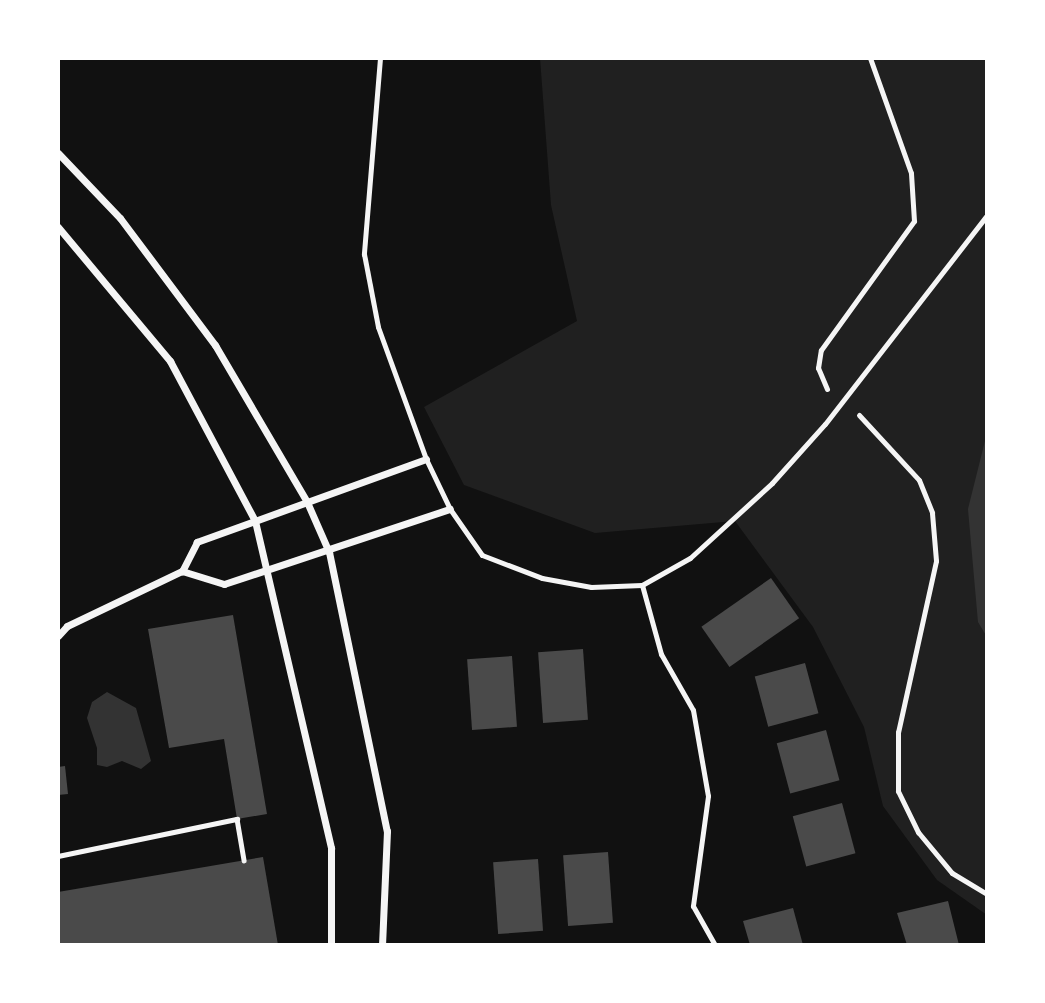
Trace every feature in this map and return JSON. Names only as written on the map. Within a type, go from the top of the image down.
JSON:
[{"type":"street","points":[[58,153],[120,218],[215,345],[307,502],[329,552],[387,831],[382,945]]},
{"type":"street","points":[[58,228],[170,361],[255,521],[269,570],[331,848],[331,945]]},
{"type":"street","points":[[58,636],[99,610],[182,571],[197,542],[426,458]]},
{"type":"street","points":[[182,571],[224,584],[329,552],[450,509]]},
{"type":"lane","points":[[380,58],[365,254],[378,327],[426,458],[450,509],[482,555],[566,582],[591,587],[642,585],[690,558],[772,483],[825,424],[987,215]]},
{"type":"lane","points":[[827,389],[818,368],[821,350],[914,220],[911,173],[870,58]]},
{"type":"lane","points":[[859,415],[919,480],[932,513],[936,561],[898,732],[898,791],[918,832],[952,873],[987,894]]},
{"type":"lane","points":[[642,585],[662,654],[693,709],[708,796],[693,906],[715,945]]},
{"type":"path","points":[[58,856],[237,819],[244,860]]},
{"type":"shaded area","points":[[540,58],[987,58],[987,915],[937,880],[883,806],[864,727],[813,627],[735,521],[595,533],[464,485],[424,407],[577,321],[551,205]]},
{"type":"shaded area","points":[[987,433],[987,637],[978,622],[968,509]]},
{"type":"shaded area","points":[[107,692],[136,708],[151,761],[141,769],[122,761],[107,767],[97,765],[97,748],[87,718],[92,702]]},
{"type":"building","points":[[771,578],[799,618],[729,667],[701,627]]},
{"type":"building","points":[[233,615],[267,814],[237,819],[224,739],[169,748],[148,629]]},
{"type":"building","points":[[583,649],[588,720],[543,723],[538,652]]},
{"type":"building","points":[[512,656],[517,727],[472,730],[467,659]]},
{"type":"building","points":[[805,663],[818,713],[768,727],[755,676]]},
{"type":"building","points":[[826,730],[839,780],[790,793],[777,743]]},
{"type":"building","points":[[65,766],[68,794],[58,795],[58,767]]},
{"type":"building","points":[[842,803],[855,853],[806,866],[793,816]]},
{"type":"building","points":[[608,852],[613,923],[568,926],[563,855]]},
{"type":"building","points":[[263,857],[278,945],[58,945],[58,892]]},
{"type":"building","points":[[538,859],[543,931],[498,934],[493,862]]},
{"type":"building","points":[[948,901],[959,945],[907,945],[897,913]]},
{"type":"building","points":[[793,908],[803,945],[750,945],[743,921]]}]
